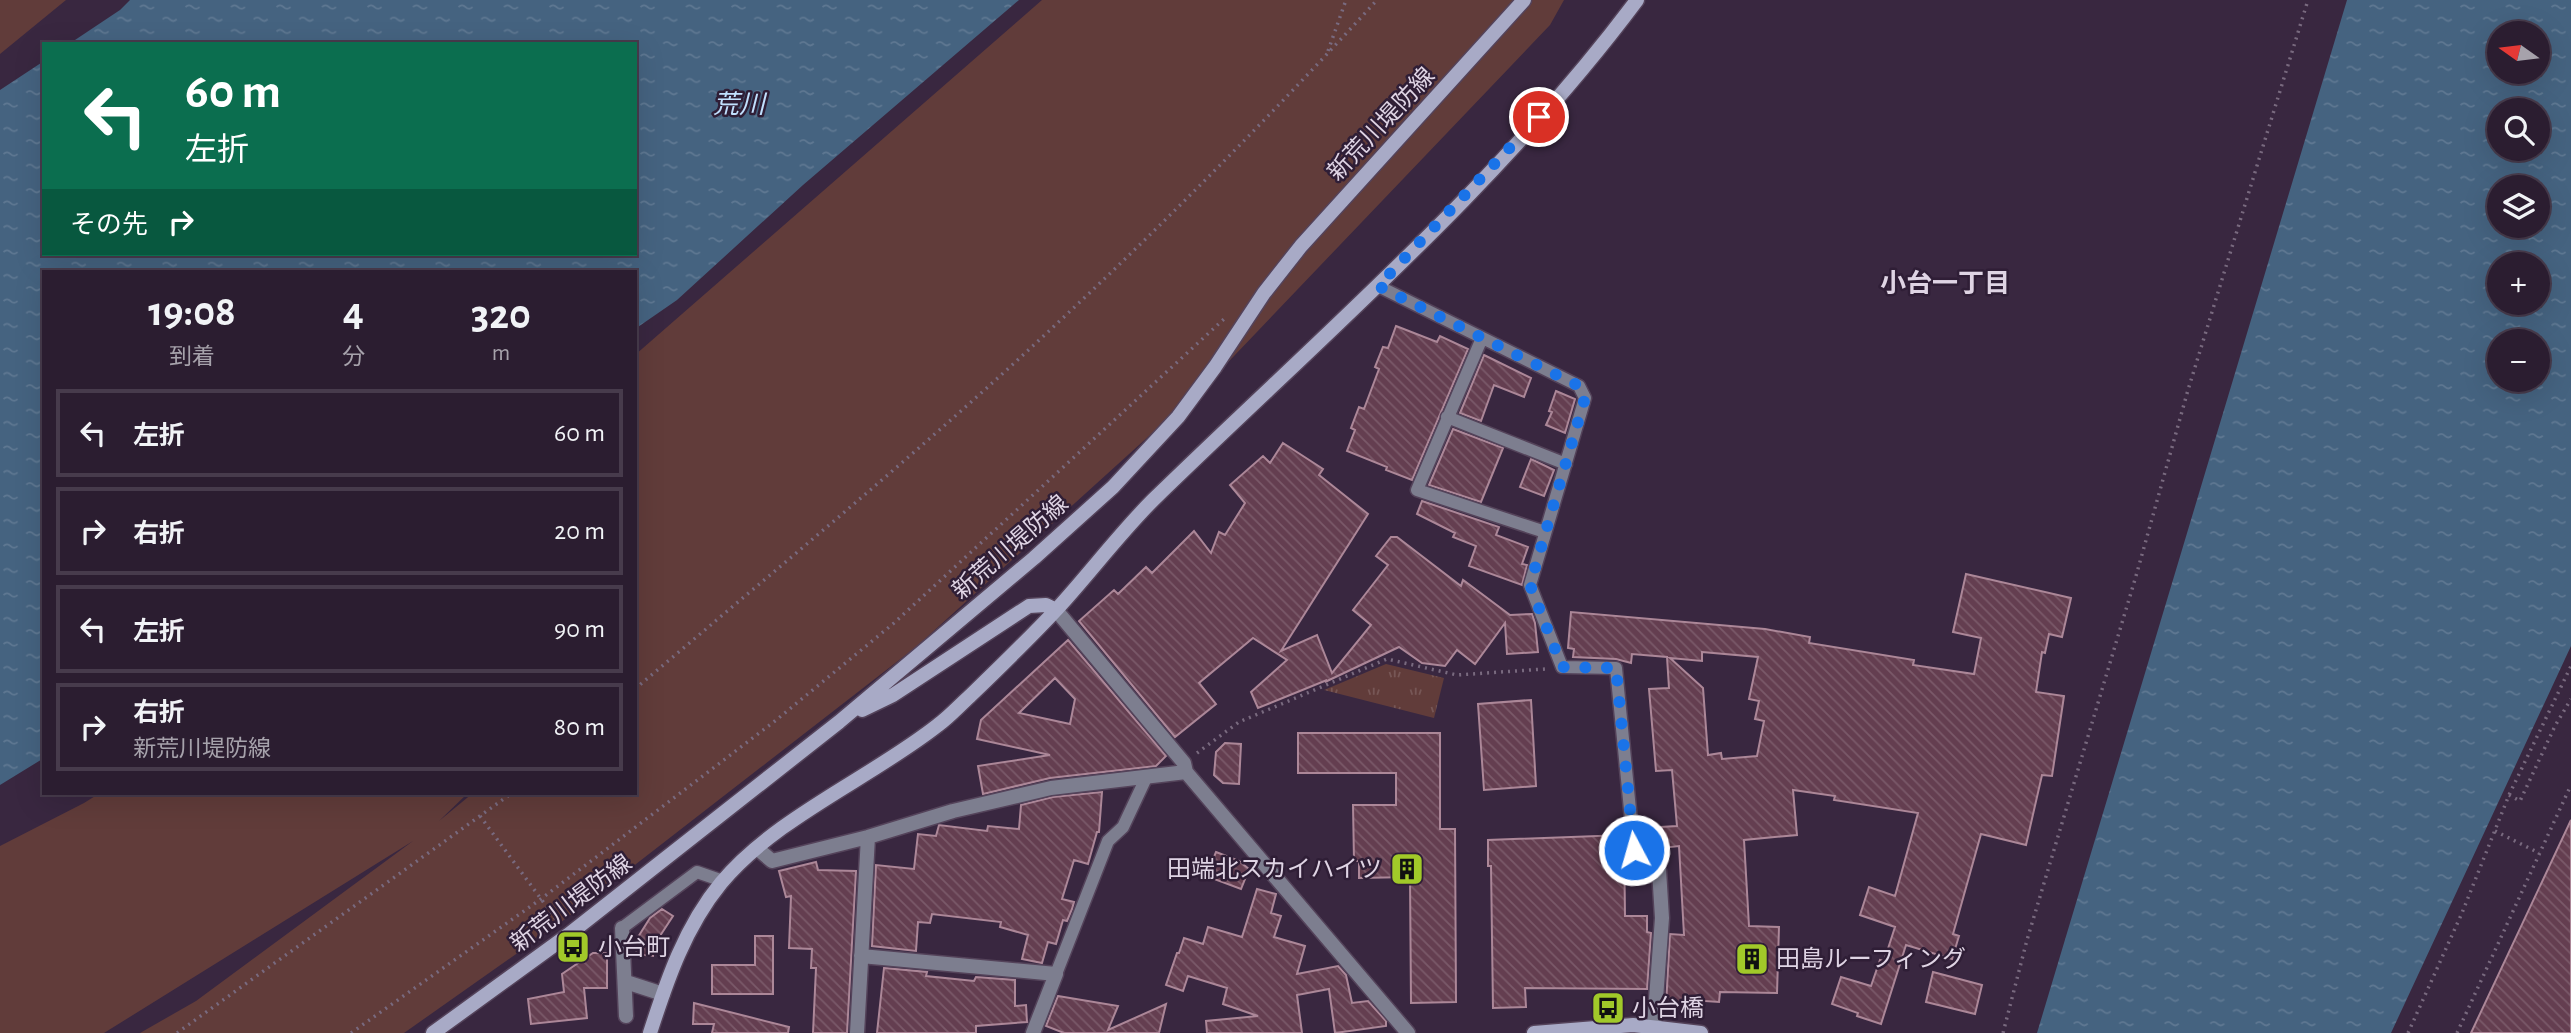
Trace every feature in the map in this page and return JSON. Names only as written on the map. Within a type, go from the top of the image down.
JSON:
[{"type":"main road","name":"新荒川堤防線","points":[[432,1033],[568,935],[839,722],[1034,558],[1135,465],[1198,392],[1264,293],[1301,246],[1524,0]]},
{"type":"main road","points":[[650,1033],[684,942],[698,916],[723,881],[788,824],[938,725],[1056,610],[1130,523],[1378,286],[1523,136],[1637,0]]},
{"type":"main road","points":[[839,722],[893,695],[1029,606],[1046,605],[1056,610]]},
{"type":"main road","points":[[1534,1033],[1654,1026],[1701,1033]]},
{"type":"street","points":[[1056,610],[1408,1033]]},
{"type":"street","points":[[758,849],[772,861],[868,837],[953,811],[1051,788],[1146,778],[1185,768]]},
{"type":"street","points":[[857,1033],[868,837]]},
{"type":"street","points":[[1634,850],[1636,868],[1659,870],[1662,918],[1654,1026]]},
{"type":"street","points":[[622,928],[626,1016]]},
{"type":"street","points":[[861,956],[1056,975],[1033,1033]]},
{"type":"street","points":[[626,982],[663,994]]},
{"type":"lane","points":[[1378,286],[1579,386],[1585,398],[1530,585],[1562,667],[1616,668],[1634,850]]},
{"type":"lane","points":[[1482,338],[1417,490],[1545,532]]},
{"type":"lane","points":[[1447,417],[1566,464]]},
{"type":"lane","points":[[1056,975],[1108,841],[1123,827],[1146,778]]},
{"type":"lane","points":[[622,928],[697,872],[723,881]]},
{"type":"path","points":[[1327,54],[1346,0]]},
{"type":"path","points":[[637,688],[870,491],[1010,367],[1138,247],[1377,0]]},
{"type":"path","points":[[2003,1033],[2027,940],[2136,576],[2188,390],[2308,0]]},
{"type":"path","points":[[351,1033],[541,899],[775,721],[894,623],[1225,318]]},
{"type":"path","points":[[1185,768],[1239,722],[1387,659],[1458,675],[1562,667]]},
{"type":"path","points":[[2408,1033],[2462,913],[2509,795],[2571,666]]},
{"type":"path","points":[[2509,795],[2520,801],[2554,726],[2571,699]]},
{"type":"path","points":[[2457,1033],[2571,785]]},
{"type":"path","points":[[177,1033],[509,795]]},
{"type":"path","points":[[480,816],[568,935]]},
{"type":"path","points":[[2495,831],[2539,853]]},
{"type":"green space","points":[[0,0],[66,0],[0,54]]},
{"type":"green space","points":[[1042,0],[1564,0],[1550,25],[1213,378],[916,647],[560,923],[404,1033],[140,1033],[196,1001],[413,841],[104,1033],[0,1033],[0,846],[97,795],[466,795],[439,821],[471,795],[637,795],[637,353]]},
{"type":"green space","points":[[1386,664],[1444,678],[1434,718],[1324,690]]},
{"type":"water","name":"荒川","points":[[130,0],[1019,0],[803,185],[677,300],[637,328],[637,270],[42,270],[42,759],[0,785],[0,90],[42,62],[42,256],[637,256],[637,42],[72,42],[120,10]]},
{"type":"water","points":[[2347,0],[2571,0],[2571,646],[2391,1033],[2037,1033]]},
{"type":"building","points":[[1396,326],[1437,342],[1440,336],[1468,349],[1412,480],[1347,451],[1355,430],[1351,428],[1359,407],[1364,409],[1379,369],[1375,367],[1383,347],[1388,348]]},
{"type":"building","points":[[1484,355],[1531,378],[1524,397],[1494,385],[1481,421],[1460,413]]},
{"type":"building","points":[[1556,391],[1575,399],[1565,433],[1546,425]]},
{"type":"building","points":[[1453,429],[1503,448],[1481,502],[1429,485]]},
{"type":"building","points":[[1283,443],[1323,469],[1319,475],[1368,514],[1281,651],[1317,635],[1332,673],[1371,625],[1353,610],[1388,565],[1376,556],[1391,537],[1397,537],[1461,586],[1463,580],[1510,615],[1532,614],[1538,652],[1507,654],[1505,623],[1475,664],[1457,650],[1445,666],[1422,663],[1399,647],[1325,682],[1327,680],[1258,708],[1251,692],[1287,660],[1253,638],[1199,683],[1216,704],[1175,737],[1079,621],[1114,590],[1118,594],[1146,567],[1152,573],[1194,531],[1211,553],[1219,532],[1225,535],[1245,503],[1230,485],[1263,456],[1270,463]]},
{"type":"building","points":[[1531,459],[1554,470],[1544,496],[1520,487]]},
{"type":"building","points":[[1422,501],[1499,527],[1496,535],[1528,547],[1522,564],[1527,565],[1522,585],[1469,566],[1476,546],[1453,537],[1455,533],[1417,514]]},
{"type":"building","points":[[1966,574],[2071,598],[2062,637],[2049,634],[2045,653],[2042,652],[2036,692],[2064,696],[2052,776],[2042,775],[2026,845],[1981,834],[1953,934],[1959,936],[1952,959],[1906,945],[1881,1024],[1832,1004],[1841,977],[1871,986],[1880,960],[1884,961],[1895,927],[1860,915],[1869,887],[1895,896],[1918,813],[1834,800],[1835,796],[1793,790],[1797,835],[1744,840],[1749,926],[1779,927],[1777,993],[1720,992],[1719,1002],[1690,1000],[1690,1007],[1666,1005],[1670,934],[1684,935],[1679,846],[1662,848],[1661,827],[1677,826],[1672,770],[1656,771],[1649,689],[1669,688],[1667,657],[1632,654],[1631,663],[1616,659],[1573,657],[1574,649],[1568,648],[1571,612],[1765,629],[1810,637],[1809,643],[1914,660],[1913,665],[1974,674],[1981,638],[1953,632]],"holes":[[[1702,652],[1758,657],[1749,699],[1759,701],[1755,719],[1764,721],[1757,756],[1722,759],[1721,753],[1708,755],[1703,688],[1670,658],[1702,661]]]},
{"type":"building","points":[[1068,640],[1166,756],[1156,766],[1050,778],[983,794],[978,766],[1050,755],[977,739],[981,720]],"holes":[[[1055,678],[1075,699],[1070,724],[1019,713]]]},
{"type":"building","points":[[1531,700],[1536,786],[1484,790],[1478,704]]},
{"type":"building","name":"田端北スカイハイツ","points":[[1298,733],[1440,733],[1440,829],[1455,829],[1456,1002],[1411,1003],[1410,877],[1359,878],[1359,861],[1354,861],[1353,805],[1396,805],[1396,773],[1298,773]]},
{"type":"building","points":[[1225,743],[1241,744],[1239,784],[1223,783],[1214,775],[1216,752]]},
{"type":"building","points":[[1102,792],[1099,832],[1088,864],[1074,860],[1062,899],[1074,902],[1072,909],[1067,921],[1063,920],[1056,944],[1048,942],[1042,963],[1022,959],[1028,935],[1000,927],[1001,922],[932,914],[930,923],[918,922],[916,951],[872,946],[876,865],[914,869],[918,834],[936,836],[939,825],[987,831],[988,826],[1019,829],[1021,805],[1053,797]]},
{"type":"building","points":[[2571,820],[2571,1033],[2471,1033]]},
{"type":"building","points":[[1624,835],[1625,916],[1647,916],[1647,932],[1651,933],[1647,989],[1525,988],[1526,1007],[1493,1008],[1491,866],[1488,866],[1488,840]]},
{"type":"building","points":[[1216,852],[1239,861],[1249,869],[1241,889],[1206,876]]},
{"type":"building","points":[[816,862],[818,870],[856,871],[847,1033],[813,1033],[816,968],[811,968],[812,949],[789,948],[791,896],[786,897],[779,871]]},
{"type":"building","points":[[1257,889],[1276,894],[1271,913],[1281,916],[1274,937],[1305,946],[1297,974],[1338,966],[1346,975],[1352,1003],[1368,1001],[1386,1021],[1386,1026],[1335,1033],[1329,989],[1297,995],[1302,1033],[1207,1033],[1206,1021],[1258,1016],[1223,1004],[1227,988],[1188,976],[1183,991],[1166,985],[1177,953],[1184,938],[1203,944],[1208,927],[1242,937]]},
{"type":"building","points":[[662,909],[673,916],[654,945],[653,956],[636,954],[638,937],[650,918]]},
{"type":"building","points":[[755,936],[773,936],[773,994],[712,994],[712,965],[755,965]]},
{"type":"building","points":[[593,953],[607,953],[607,988],[584,988],[587,1018],[531,1024],[528,999],[564,992],[562,974]]},
{"type":"building","points":[[884,968],[927,972],[926,976],[974,981],[976,977],[1015,980],[1015,1006],[1026,1005],[1027,1022],[976,1026],[976,1033],[877,1033]]},
{"type":"building","points":[[1933,972],[1982,985],[1975,1014],[1926,1002]]},
{"type":"building","points":[[1058,996],[1118,1006],[1108,1030],[1166,1004],[1159,1033],[1064,1033],[1046,1026]]},
{"type":"building","points":[[694,1003],[789,1027],[788,1033],[712,1033],[714,1024],[693,1024]]},
{"type":"place","name":"田端北スカイハイツ","points":[[1407,869]]},
{"type":"place","name":"小台町","points":[[573,947]]},
{"type":"place","name":"田島ルーフィング","points":[[1752,959]]},
{"type":"place","name":"小台橋","points":[[1608,1008]]},
{"type":"district","name":"小台一丁目","points":[[1945,283]]},
{"type":"route","points":[[1539,117],[1378,286],[1579,386],[1585,398],[1530,585],[1562,667],[1616,668],[1634,850]]}]
